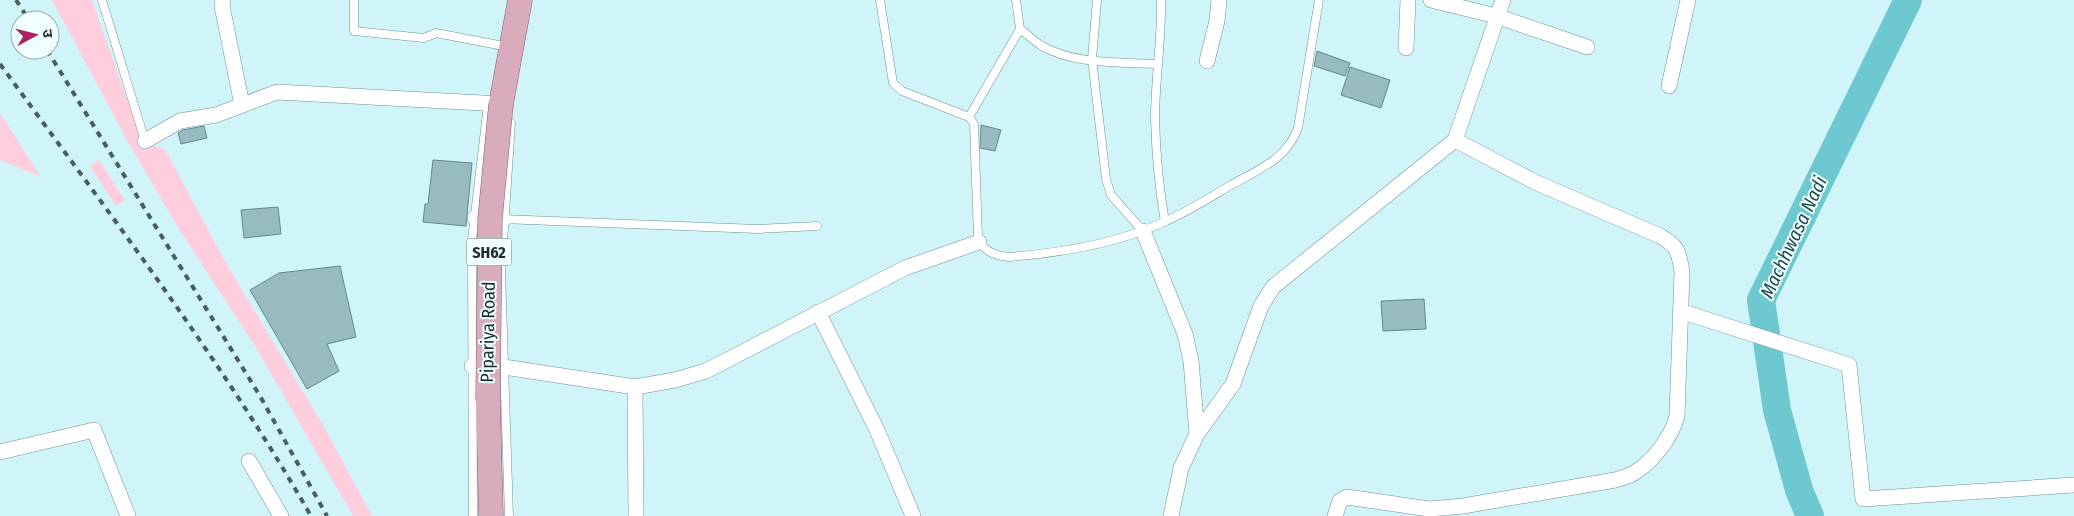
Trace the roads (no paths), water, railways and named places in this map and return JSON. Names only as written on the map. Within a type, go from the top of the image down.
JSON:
[{"type":"main road","name":"Pipariya Road","points":[[491,516],[487,372],[490,219],[501,104],[520,0]]},
{"type":"street","points":[[223,0],[222,6],[242,105]]},
{"type":"street","points":[[1207,61],[1217,21],[1219,0]]},
{"type":"street","points":[[1406,48],[1408,0]]},
{"type":"street","points":[[1431,0],[1496,16],[1587,47]]},
{"type":"street","points":[[1171,516],[1181,468],[1197,434],[1233,384],[1261,306],[1273,287],[1455,140],[1502,0]]},
{"type":"street","points":[[1669,86],[1688,0]]},
{"type":"street","points":[[145,140],[180,121],[216,115],[277,92],[501,104]]},
{"type":"street","points":[[1335,516],[1340,501],[1347,497],[1430,509],[1463,506],[1615,480],[1637,472],[1652,458],[1674,426],[1677,416],[1682,272],[1678,252],[1670,242],[1537,183],[1455,140]]},
{"type":"street","points":[[475,218],[504,219]]},
{"type":"street","points":[[1143,231],[1185,334],[1191,361],[1197,434]]},
{"type":"street","points":[[472,366],[504,367],[635,386],[675,380],[706,371],[905,268],[979,242]]},
{"type":"street","points":[[1680,311],[1849,365],[1863,498],[2074,485]]},
{"type":"street","points":[[818,312],[878,430],[913,516]]},
{"type":"street","points":[[635,386],[636,516]]},
{"type":"street","points":[[0,452],[94,430],[128,516]]},
{"type":"street","points":[[249,461],[281,516]]},
{"type":"lane","points":[[102,0],[145,140]]},
{"type":"lane","points":[[354,0],[354,31],[424,38],[436,33],[511,48]]},
{"type":"lane","points":[[880,0],[893,83],[902,91],[969,118],[974,124],[979,242],[980,245],[991,253],[1008,257],[1079,248],[1143,231],[1165,222],[1275,161],[1290,145],[1298,128],[1319,0]]},
{"type":"lane","points":[[969,118],[1020,29],[1016,0]]},
{"type":"lane","points":[[1097,0],[1092,59],[1106,179],[1111,195],[1143,231]]},
{"type":"lane","points":[[1161,0],[1162,22],[1156,119],[1158,183],[1165,222]]},
{"type":"lane","points":[[1020,29],[1042,46],[1065,55],[1158,64]]},
{"type":"lane","points":[[474,516],[472,240],[487,113],[501,104],[511,119],[501,272],[509,516]]},
{"type":"lane","points":[[504,219],[758,229],[817,226]]},
{"type":"waterway","name":"Machhwasa Nadi","points":[[1810,516],[1799,490],[1777,410],[1761,300],[1908,0]]},
{"type":"railway","points":[[16,0],[22,10]]},
{"type":"railway","points":[[53,60],[260,396],[327,516]]},
{"type":"railway","points":[[0,64],[122,230],[201,342],[276,457],[311,516]]}]
